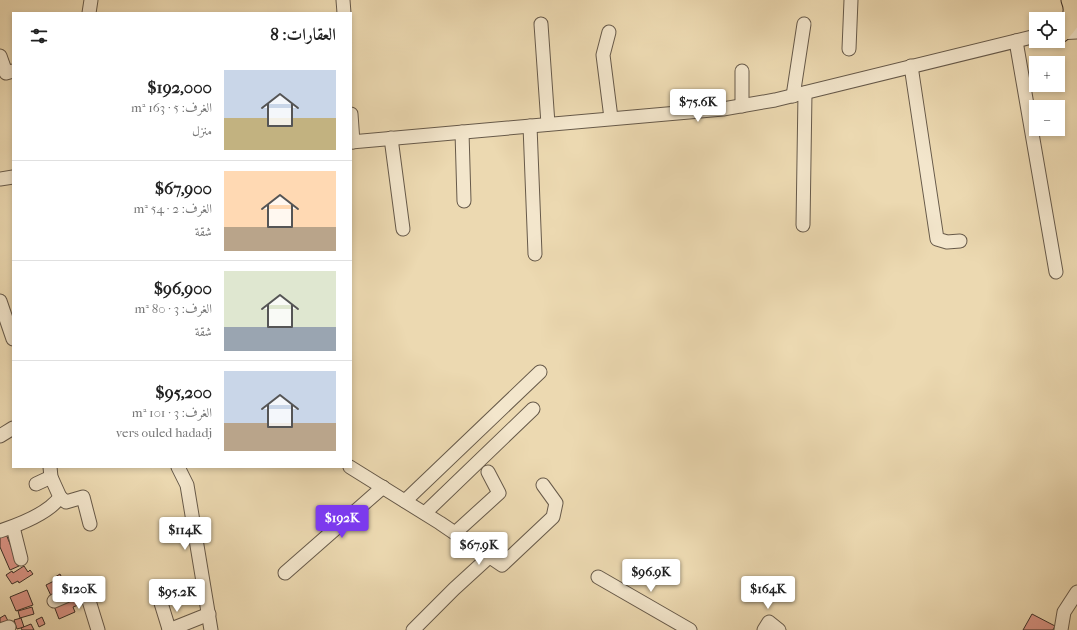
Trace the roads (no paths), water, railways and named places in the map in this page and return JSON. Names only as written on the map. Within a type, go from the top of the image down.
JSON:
[{"type":"highway","points":[[1065,32],[1074,16],[1074,5],[1071,0]]},
{"type":"street","points":[[89,12],[91,0]]},
{"type":"street","points":[[343,0],[344,12]]},
{"type":"street","points":[[849,49],[851,0]]},
{"type":"street","points":[[542,24],[548,124]]},
{"type":"street","points":[[803,225],[799,94],[804,24]]},
{"type":"street","points":[[609,32],[604,55],[611,118]]},
{"type":"street","points":[[352,142],[723,109],[799,94],[1029,37]]},
{"type":"street","points":[[1016,40],[1056,272]]},
{"type":"street","points":[[0,56],[6,73],[12,71]]},
{"type":"street","points":[[911,66],[937,239],[947,242],[960,241]]},
{"type":"street","points":[[742,70],[742,106]]},
{"type":"street","points":[[530,126],[535,254]]},
{"type":"street","points":[[462,132],[464,201]]},
{"type":"street","points":[[391,138],[403,229]]},
{"type":"street","points":[[0,179],[12,177]]},
{"type":"street","points":[[0,301],[12,335]]},
{"type":"street","points":[[405,501],[540,372]]},
{"type":"street","points":[[425,513],[533,409]]},
{"type":"street","points":[[0,436],[12,429]]},
{"type":"street","points":[[178,468],[187,485],[211,630]]},
{"type":"street","points":[[352,468],[425,513],[502,565],[553,517],[556,503],[543,485]]},
{"type":"street","points":[[36,484],[51,472],[60,497],[66,502],[83,497],[90,524]]},
{"type":"street","points":[[454,533],[499,493],[488,472]]},
{"type":"street","points":[[285,573],[383,487]]},
{"type":"street","points":[[0,531],[13,527],[50,508],[60,497]]},
{"type":"street","points":[[13,527],[21,559]]},
{"type":"street","points":[[413,630],[489,557]]},
{"type":"street","points":[[598,577],[690,630]]},
{"type":"street","points":[[54,600],[82,589],[86,591],[98,630]]},
{"type":"street","points":[[1061,630],[1064,612],[1077,592]]},
{"type":"street","points":[[161,603],[169,630],[209,614]]},
{"type":"street","points":[[764,630],[769,622],[779,630]]}]
